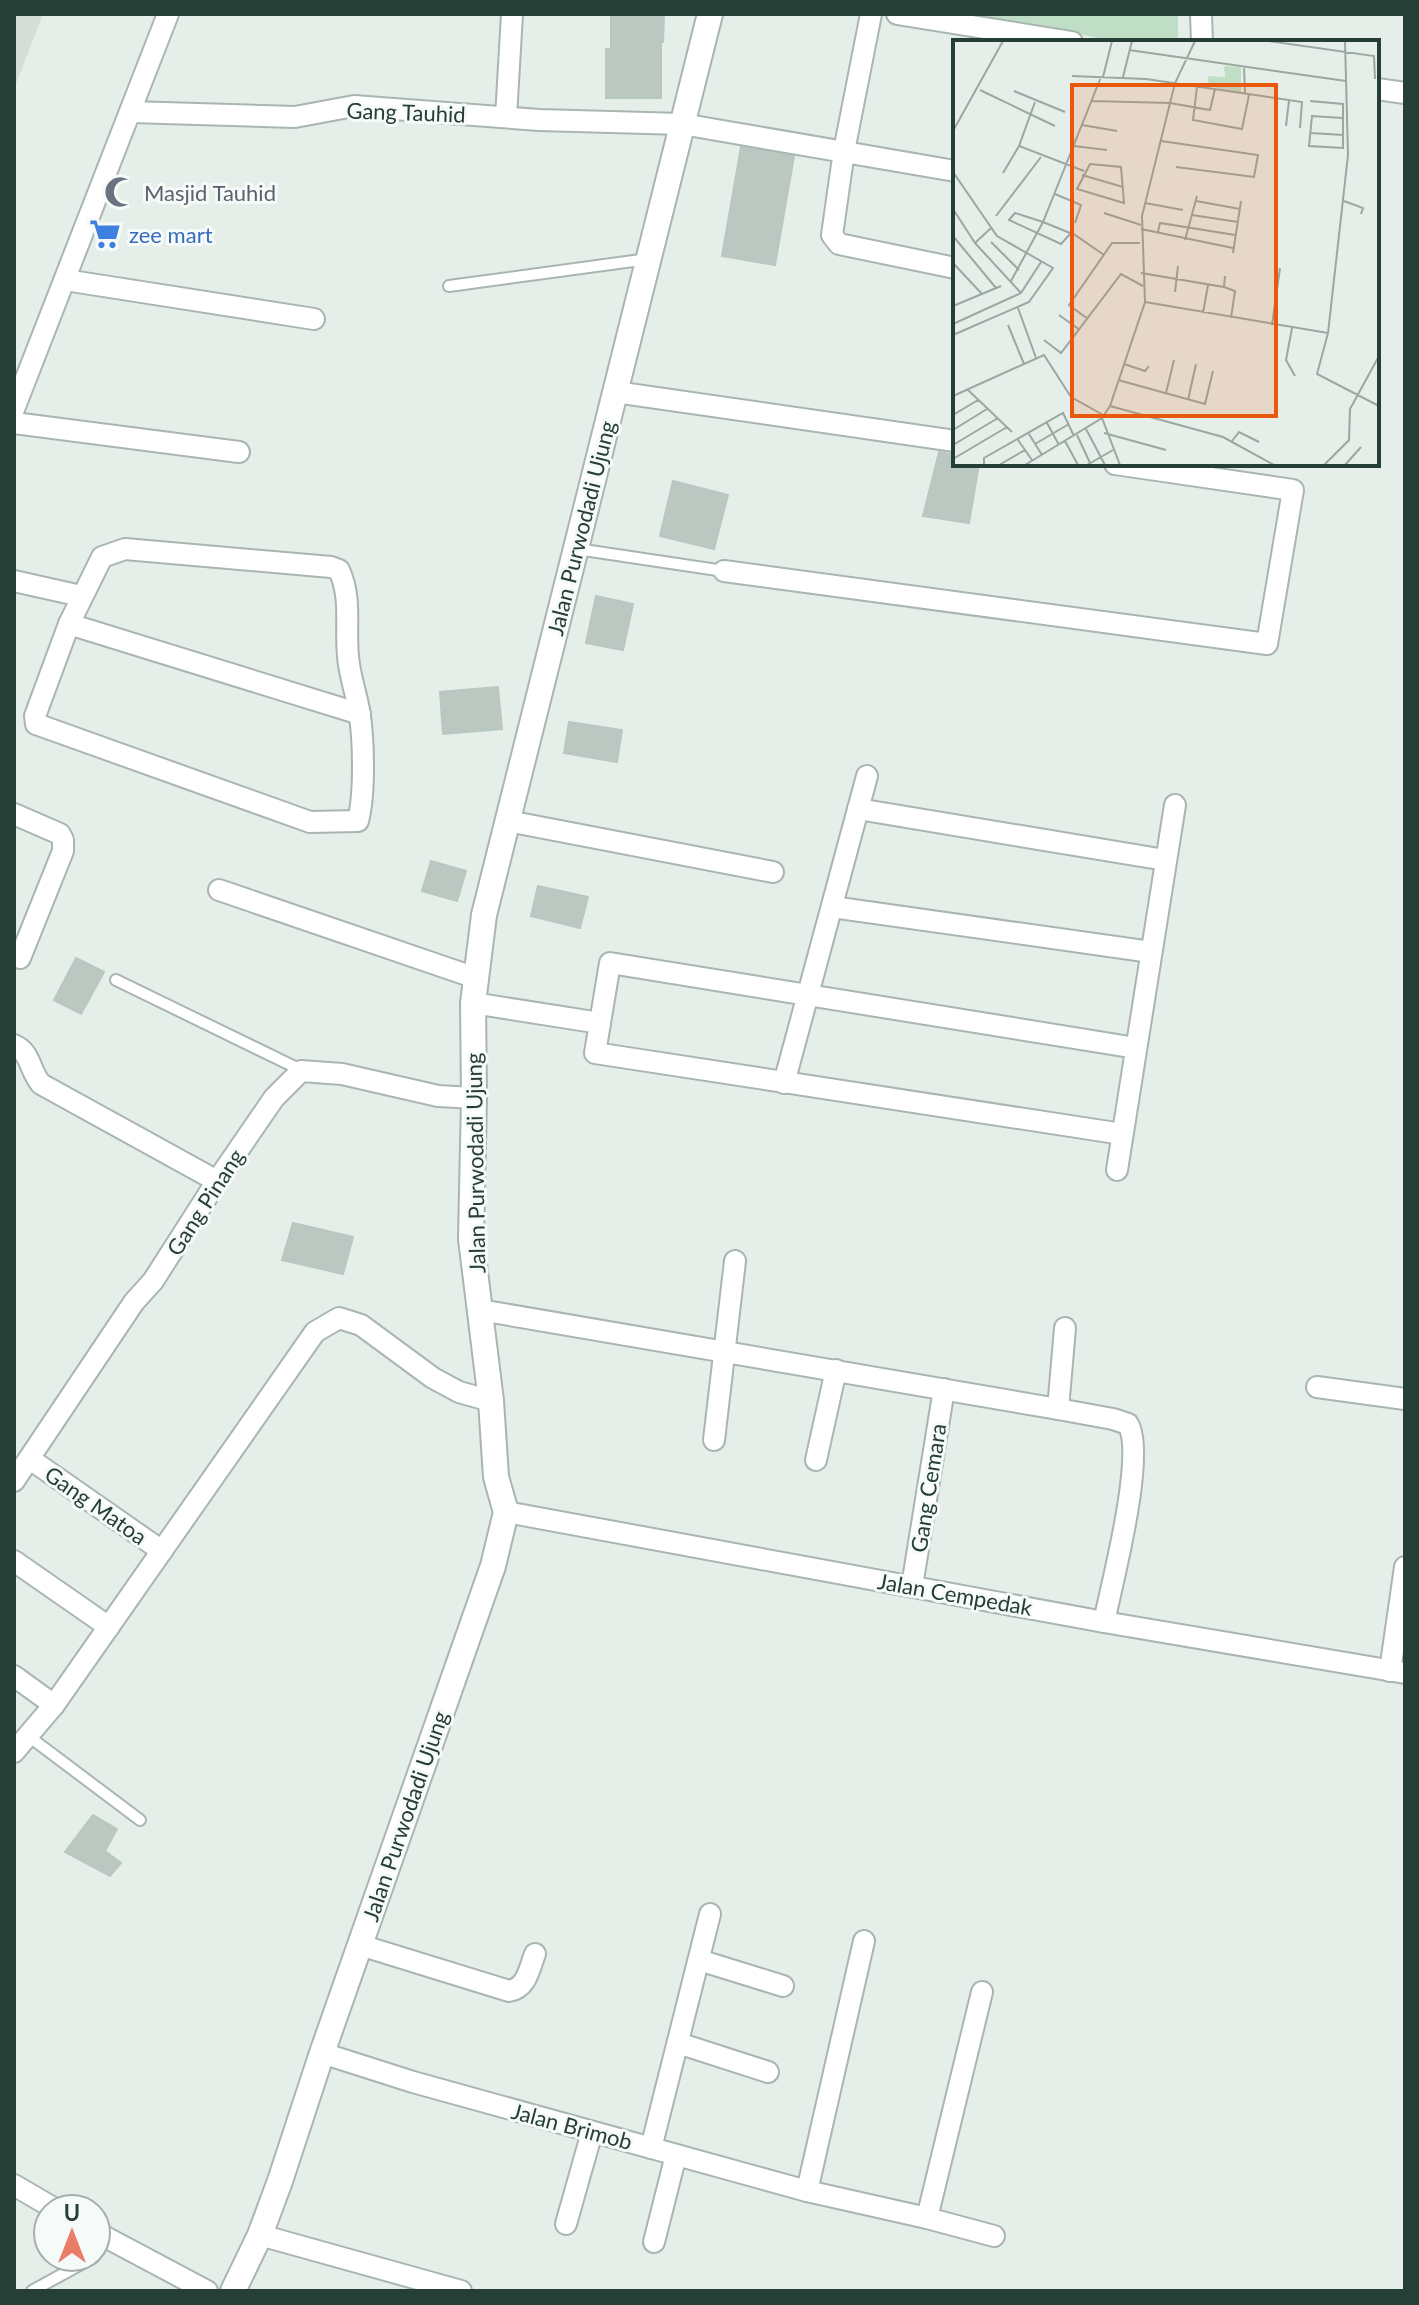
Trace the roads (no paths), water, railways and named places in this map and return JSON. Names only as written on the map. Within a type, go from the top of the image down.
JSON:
[{"type":"street","points":[[14,409],[168,14]]},
{"type":"street","points":[[506,117],[512,14]]},
{"type":"street","name":"Jalan Purwodadi Ujung","points":[[233,2291],[260,2235],[280,2181],[493,1566],[506,1512],[496,1477],[491,1401],[471,1239],[473,1003],[484,915],[710,14]]},
{"type":"street","points":[[871,14],[844,151],[832,235],[839,244],[953,268]]},
{"type":"street","points":[[897,14],[990,36],[1045,40]]},
{"type":"street","points":[[1201,14],[1202,40]]},
{"type":"street","points":[[1379,89],[1405,93]]},
{"type":"street","name":"Gang Tauhid","points":[[130,112],[295,117],[354,106],[506,117],[682,124],[953,171]]},
{"type":"street","points":[[65,280],[314,319]]},
{"type":"street","points":[[615,392],[953,441]]},
{"type":"street","points":[[14,423],[239,452]]},
{"type":"street","points":[[724,571],[1267,644],[1293,490],[1129,466]]},
{"type":"street","points":[[125,549],[339,570],[349,609],[348,656],[360,714],[363,801],[358,821],[310,822],[36,724],[35,716],[81,596],[102,557],[125,549]]},
{"type":"street","points":[[14,581],[81,596]]},
{"type":"street","points":[[69,624],[360,714]]},
{"type":"street","points":[[784,1083],[867,776]]},
{"type":"street","points":[[1117,1170],[1175,805]]},
{"type":"street","points":[[858,809],[1165,860]]},
{"type":"street","points":[[14,814],[60,834],[63,840],[63,851],[20,958]]},
{"type":"street","points":[[508,821],[773,872]]},
{"type":"street","points":[[219,890],[476,978]]},
{"type":"street","points":[[832,907],[1151,952]]},
{"type":"street","points":[[1122,1134],[595,1053],[610,963],[1136,1048]]},
{"type":"street","points":[[473,1003],[600,1023]]},
{"type":"street","points":[[14,1045],[21,1047],[29,1058],[35,1077],[41,1084],[217,1181]]},
{"type":"street","points":[[301,1071],[342,1074],[438,1096],[474,1098]]},
{"type":"street","name":"Gang Pinang","points":[[14,1481],[134,1302],[153,1281],[274,1098],[301,1071]]},
{"type":"street","points":[[714,1440],[735,1261]]},
{"type":"street","points":[[480,1310],[1058,1409],[1128,1424],[1133,1433],[1131,1487],[1104,1622]]},
{"type":"street","points":[[14,1752],[54,1705],[315,1332],[339,1318],[361,1325],[433,1378],[459,1392],[491,1401]]},
{"type":"street","points":[[1058,1409],[1065,1328]]},
{"type":"street","points":[[816,1460],[836,1370]]},
{"type":"street","points":[[1317,1387],[1405,1399]]},
{"type":"street","name":"Gang Cemara","points":[[912,1586],[944,1389]]},
{"type":"street","name":"Gang Matoa","points":[[30,1459],[162,1551]]},
{"type":"street","name":"Jalan Cempedak","points":[[506,1512],[1104,1622],[1398,1672]]},
{"type":"street","points":[[14,1561],[109,1627]]},
{"type":"street","points":[[1398,1672],[1405,1567]]},
{"type":"street","points":[[14,1676],[54,1705]]},
{"type":"street","points":[[651,2148],[710,1914]]},
{"type":"street","points":[[815,2194],[864,1941]]},
{"type":"street","points":[[360,1945],[509,1991],[523,1986],[535,1954]]},
{"type":"street","points":[[699,1960],[783,1986]]},
{"type":"street","points":[[927,2218],[982,1992]]},
{"type":"street","points":[[678,2043],[768,2072]]},
{"type":"street","name":"Jalan Brimob","points":[[322,2053],[413,2082],[815,2194],[994,2236]]},
{"type":"street","points":[[566,2224],[592,2132]]},
{"type":"street","points":[[654,2242],[676,2155]]},
{"type":"street","points":[[14,2185],[32,2196]]},
{"type":"street","points":[[260,2235],[461,2291]]},
{"type":"street","points":[[112,2241],[207,2291]]},
{"type":"lane","points":[[449,286],[648,259]]},
{"type":"lane","points":[[575,549],[724,571]]},
{"type":"lane","points":[[116,980],[301,1071]]},
{"type":"lane","points":[[27,1735],[140,1820]]},
{"type":"lane","points":[[112,2247],[118,2244]]},
{"type":"lane","points":[[32,2291],[64,2273]]},
{"type":"place","name":"Masjid Tauhid","points":[[120,192]]},
{"type":"place","name":"zee mart","points":[[105,234]]}]
